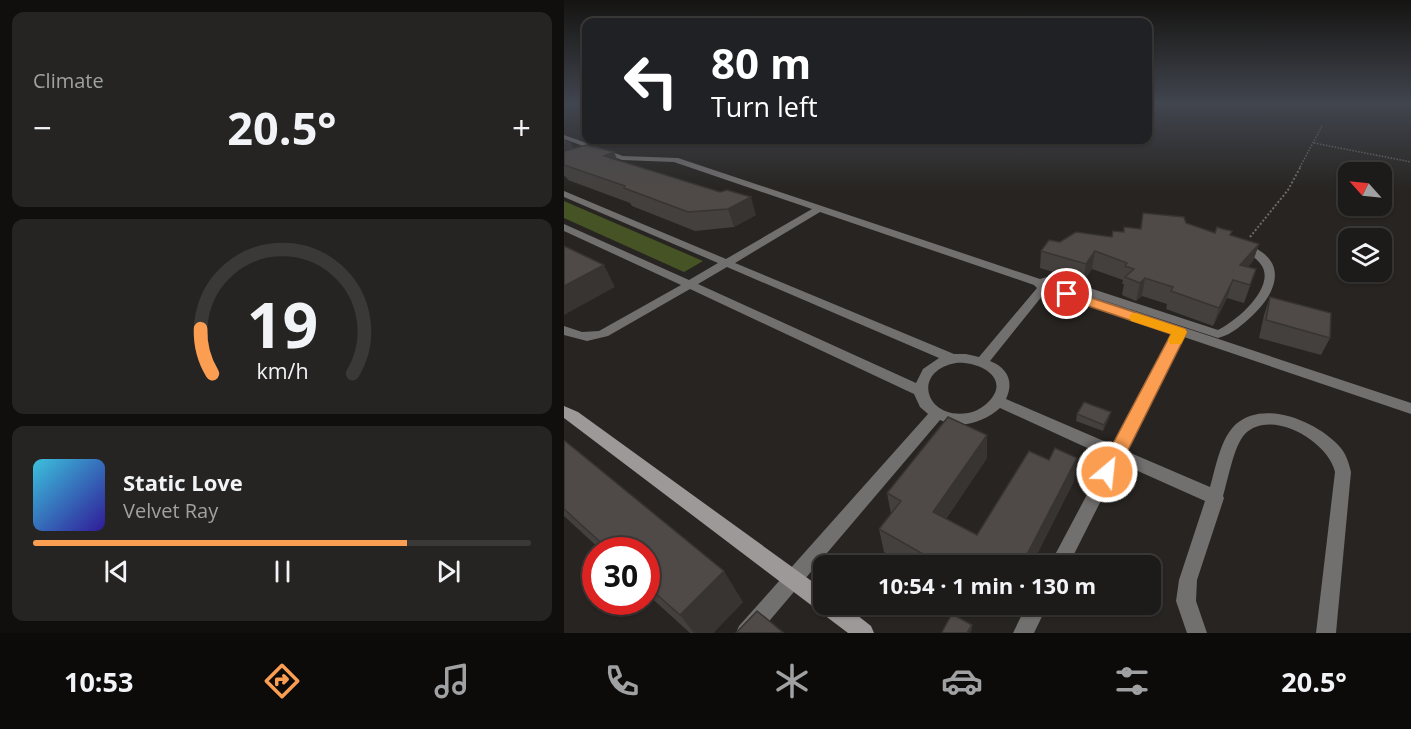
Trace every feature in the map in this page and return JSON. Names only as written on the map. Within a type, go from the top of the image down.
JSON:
[{"type":"street","points":[[566,139],[622,158],[675,160],[1411,409]]},
{"type":"street","points":[[596,156],[606,152]]},
{"type":"street","points":[[564,194],[953,359]]},
{"type":"street","points":[[564,330],[582,338],[593,338],[610,331],[819,209]]},
{"type":"street","points":[[564,227],[921,392]]},
{"type":"street","points":[[983,361],[1047,280],[1058,280],[1218,334],[1226,332],[1251,311],[1270,285],[1272,277],[1270,269],[1259,257],[1238,245]]},
{"type":"street","points":[[1064,555],[1180,332]]},
{"type":"street","points":[[966,358],[983,361],[999,372],[1004,382],[1004,392],[999,402],[991,410],[971,418],[950,418],[937,414],[927,406],[921,392],[924,378],[931,369],[953,359],[966,358]]},
{"type":"street","points":[[999,402],[1216,498]]},
{"type":"street","points":[[564,412],[573,416],[813,594]]},
{"type":"street","points":[[746,633],[937,414]]},
{"type":"street","points":[[1197,633],[1186,601],[1188,580],[1234,437],[1249,423],[1261,418],[1275,418],[1317,436],[1331,448],[1339,459],[1343,472],[1326,633]]},
{"type":"street","points":[[841,615],[864,633]]},
{"type":"street","points":[[1023,633],[1032,615]]},
{"type":"path","points":[[1238,245],[1288,190],[1319,133]]},
{"type":"path","points":[[1314,143],[1411,162]]},
{"type":"green space","points":[[564,201],[703,261],[684,272],[564,218]]},
{"type":"building","points":[[587,145],[614,152],[604,156],[720,192],[727,190],[751,197],[728,209],[688,212],[624,188],[625,186],[564,165],[564,151]]},
{"type":"building","points":[[1143,213],[1184,217],[1186,223],[1215,233],[1217,227],[1232,231],[1230,235],[1259,244],[1240,265],[1256,269],[1250,285],[1233,280],[1219,308],[1171,291],[1173,287],[1145,278],[1140,283],[1125,277],[1134,269],[1125,266],[1127,263],[1095,251],[1086,264],[1041,251],[1049,240],[1060,242],[1076,232],[1112,237],[1113,231],[1124,232],[1124,227],[1141,229]]},
{"type":"building","points":[[564,246],[604,265],[564,286]]},
{"type":"building","points":[[1270,297],[1331,313],[1330,338],[1266,320]]},
{"type":"building","points":[[1084,402],[1111,412],[1104,425],[1077,414]]},
{"type":"building","points":[[948,417],[987,435],[933,512],[977,535],[1029,451],[1049,460],[1055,448],[1077,458],[1027,555],[925,555],[879,529],[901,501],[887,493]]},
{"type":"building","points":[[564,440],[724,571],[680,615],[660,597],[660,537],[595,537],[564,509]]},
{"type":"building","points":[[757,611],[784,633],[736,633]]},
{"type":"building","points":[[951,615],[972,625],[967,633],[942,632]]},
{"type":"slow traffic","points":[[1136,318],[1180,332],[1175,340]]},
{"type":"route","points":[[1067,294],[1180,332],[1107,472]]}]
